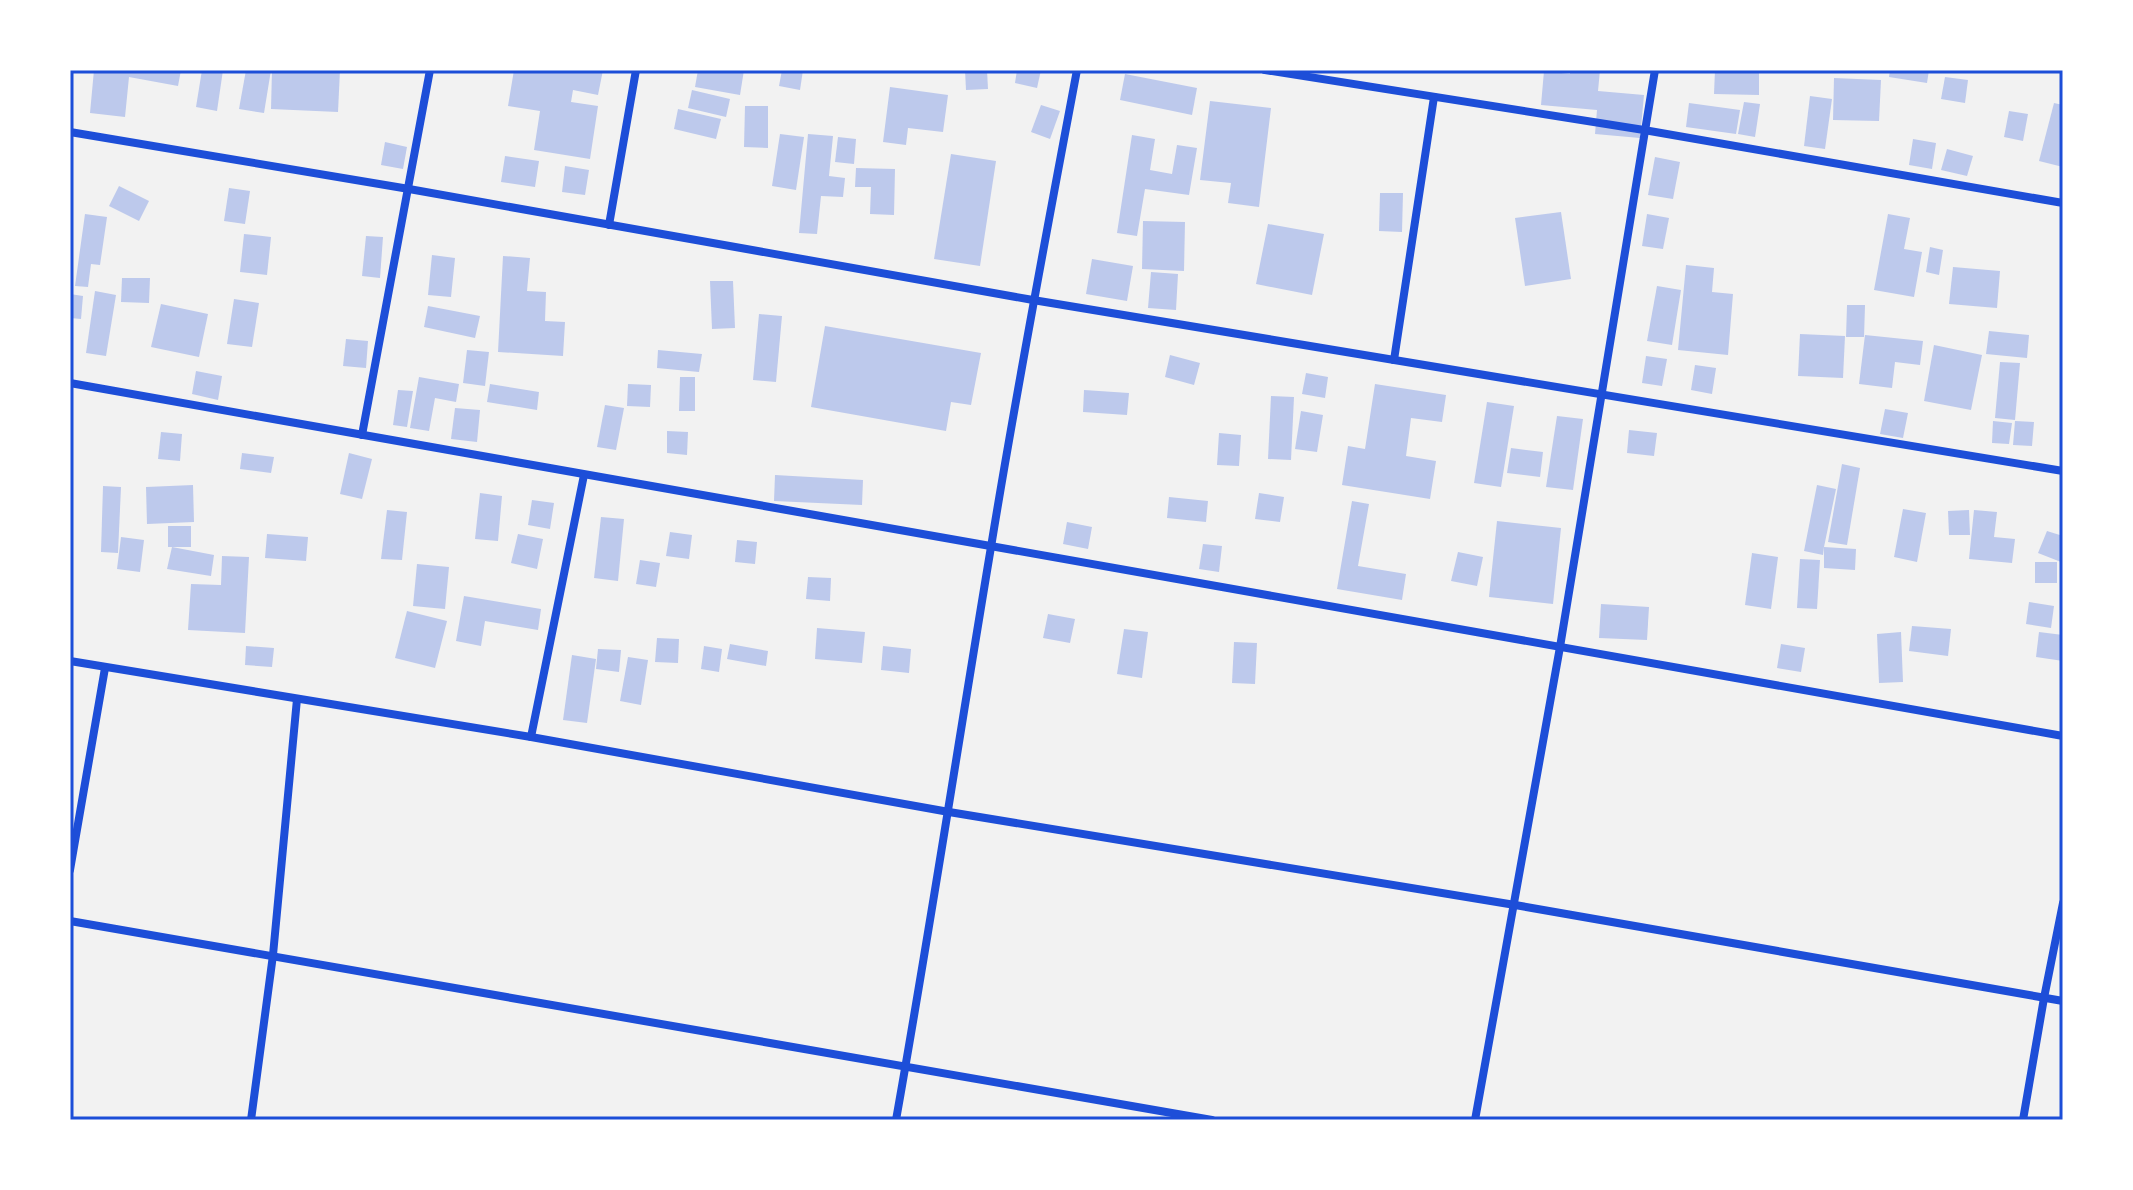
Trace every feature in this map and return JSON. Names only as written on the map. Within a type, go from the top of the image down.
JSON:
[{"type":"street","points":[[362,435],[430,70]]},
{"type":"street","points":[[609,225],[636,70]]},
{"type":"street","points":[[896,1120],[949,812],[990,547],[1077,70]]},
{"type":"street","points":[[1265,70],[1644,130],[2063,203]]},
{"type":"street","points":[[1475,1120],[1560,647],[1655,70]]},
{"type":"street","points":[[1394,360],[1434,97]]},
{"type":"street","points":[[70,132],[1033,300],[2063,471]]},
{"type":"street","points":[[70,383],[2063,736]]},
{"type":"street","points":[[531,737],[584,475]]},
{"type":"street","points":[[70,661],[531,737],[949,812],[1515,905],[2063,1001]]},
{"type":"street","points":[[70,870],[105,668]]},
{"type":"street","points":[[251,1120],[273,955],[297,699]]},
{"type":"street","points":[[2023,1120],[2063,903]]},
{"type":"street","points":[[70,921],[1212,1120]]},
{"type":"building","points":[[94,70],[181,70],[178,86],[129,77],[125,117],[90,113]]},
{"type":"building","points":[[202,70],[223,70],[217,111],[196,107]]},
{"type":"building","points":[[246,70],[271,70],[264,113],[239,109]]},
{"type":"building","points":[[272,70],[340,70],[338,112],[271,109]]},
{"type":"building","points":[[514,70],[603,70],[598,95],[573,90],[571,102],[598,106],[590,159],[534,150],[540,111],[508,106]]},
{"type":"building","points":[[698,70],[744,70],[740,95],[695,87]]},
{"type":"building","points":[[782,70],[803,70],[800,90],[779,86]]},
{"type":"building","points":[[965,70],[987,70],[988,89],[966,90]]},
{"type":"building","points":[[1017,70],[1041,70],[1037,88],[1015,83]]},
{"type":"building","points":[[1570,70],[1600,70],[1598,91],[1644,95],[1640,138],[1595,134],[1597,110],[1541,105],[1544,71],[1570,74]]},
{"type":"building","points":[[1715,70],[1759,70],[1759,95],[1714,94]]},
{"type":"building","points":[[1890,70],[1929,70],[1927,83],[1889,77]]},
{"type":"building","points":[[1125,74],[1197,88],[1192,115],[1120,100]]},
{"type":"building","points":[[1945,77],[1968,80],[1965,103],[1941,99]]},
{"type":"building","points":[[1834,78],[1881,80],[1879,121],[1833,120]]},
{"type":"building","points":[[890,87],[948,95],[943,132],[908,128],[906,145],[883,142]]},
{"type":"building","points":[[692,90],[730,99],[726,117],[688,108]]},
{"type":"building","points":[[1810,96],[1832,99],[1825,149],[1804,146]]},
{"type":"building","points":[[1210,101],[1271,108],[1259,207],[1228,203],[1231,183],[1200,180]]},
{"type":"building","points":[[1744,102],[1760,104],[1755,137],[1738,134]]},
{"type":"building","points":[[1689,103],[1740,110],[1736,134],[1686,127]]},
{"type":"building","points":[[2054,103],[2063,105],[2063,167],[2039,161]]},
{"type":"building","points":[[1041,105],[1060,111],[1050,139],[1031,132]]},
{"type":"building","points":[[745,106],[768,106],[768,148],[744,147]]},
{"type":"building","points":[[678,109],[721,119],[716,139],[674,129]]},
{"type":"building","points":[[2009,111],[2028,114],[2023,141],[2004,137]]},
{"type":"building","points":[[780,134],[804,137],[796,190],[772,186]]},
{"type":"building","points":[[808,134],[833,136],[829,176],[845,178],[843,197],[821,196],[817,234],[799,233]]},
{"type":"building","points":[[1132,135],[1155,139],[1150,170],[1172,174],[1177,145],[1197,148],[1189,195],[1145,189],[1137,236],[1117,233]]},
{"type":"building","points":[[838,137],[856,139],[854,164],[835,162]]},
{"type":"building","points":[[1913,139],[1936,143],[1932,169],[1909,165]]},
{"type":"building","points":[[385,142],[407,147],[403,169],[381,165]]},
{"type":"building","points":[[1947,149],[1973,156],[1967,176],[1941,170]]},
{"type":"building","points":[[951,154],[996,161],[980,266],[934,259]]},
{"type":"building","points":[[505,156],[539,161],[535,187],[501,182]]},
{"type":"building","points":[[1655,157],[1680,162],[1673,199],[1648,195]]},
{"type":"building","points":[[565,166],[589,170],[585,195],[562,192]]},
{"type":"building","points":[[856,168],[895,169],[894,215],[870,214],[871,187],[855,187]]},
{"type":"building","points":[[119,186],[149,201],[139,221],[109,206]]},
{"type":"building","points":[[229,188],[250,191],[245,224],[224,221]]},
{"type":"building","points":[[1380,193],[1403,193],[1402,232],[1379,231]]},
{"type":"building","points":[[1561,212],[1571,279],[1525,286],[1515,218]]},
{"type":"building","points":[[85,214],[107,217],[100,265],[91,264],[88,287],[75,286]]},
{"type":"building","points":[[1647,214],[1669,218],[1663,249],[1642,246]]},
{"type":"building","points":[[1888,214],[1910,218],[1904,249],[1922,252],[1914,297],[1874,290]]},
{"type":"building","points":[[1143,221],[1185,222],[1184,271],[1142,269]]},
{"type":"building","points":[[1268,224],[1324,234],[1312,295],[1256,284]]},
{"type":"building","points":[[244,234],[271,237],[267,275],[240,272]]},
{"type":"building","points":[[366,236],[383,237],[380,278],[362,276]]},
{"type":"building","points":[[1930,247],[1943,250],[1939,275],[1926,272]]},
{"type":"building","points":[[432,255],[455,258],[451,297],[428,295]]},
{"type":"building","points":[[503,256],[530,258],[527,291],[546,292],[545,321],[565,322],[563,356],[498,352]]},
{"type":"building","points":[[1092,259],[1133,266],[1127,301],[1086,294]]},
{"type":"building","points":[[1686,265],[1714,268],[1712,292],[1733,294],[1728,355],[1678,350]]},
{"type":"building","points":[[1953,267],[2000,271],[1997,308],[1949,304]]},
{"type":"building","points":[[1151,272],[1178,274],[1176,310],[1148,308]]},
{"type":"building","points":[[122,278],[150,278],[149,303],[121,302]]},
{"type":"building","points":[[710,281],[733,281],[735,328],[712,329]]},
{"type":"building","points":[[1657,286],[1681,290],[1672,345],[1647,341]]},
{"type":"building","points":[[95,291],[116,295],[106,356],[86,353]]},
{"type":"building","points":[[70,294],[83,296],[81,319],[70,318]]},
{"type":"building","points":[[234,299],[259,303],[252,347],[227,344]]},
{"type":"building","points":[[161,304],[208,314],[199,357],[151,347]]},
{"type":"building","points":[[1847,305],[1865,305],[1864,337],[1846,337]]},
{"type":"building","points":[[428,306],[480,316],[475,338],[424,327]]},
{"type":"building","points":[[759,314],[782,316],[776,382],[753,380]]},
{"type":"building","points":[[825,326],[981,353],[971,405],[951,402],[946,431],[811,407]]},
{"type":"building","points":[[1989,331],[2029,335],[2027,358],[1986,354]]},
{"type":"building","points":[[1800,334],[1845,336],[1843,378],[1798,376]]},
{"type":"building","points":[[1865,335],[1923,341],[1920,365],[1895,362],[1892,388],[1859,384]]},
{"type":"building","points":[[346,339],[368,341],[366,368],[343,366]]},
{"type":"building","points":[[1934,345],[1982,355],[1971,410],[1924,401]]},
{"type":"building","points":[[467,350],[489,352],[485,386],[463,383]]},
{"type":"building","points":[[658,350],[702,354],[699,372],[657,368]]},
{"type":"building","points":[[1170,355],[1200,363],[1194,385],[1165,377]]},
{"type":"building","points":[[1646,356],[1667,359],[1662,386],[1642,383]]},
{"type":"building","points":[[2000,362],[2020,363],[2015,420],[1995,418]]},
{"type":"building","points":[[1695,365],[1716,368],[1712,394],[1691,390]]},
{"type":"building","points":[[196,371],[222,376],[218,400],[192,394]]},
{"type":"building","points":[[1306,373],[1328,377],[1325,398],[1302,394]]},
{"type":"building","points":[[419,377],[459,384],[456,402],[435,398],[429,431],[410,428]]},
{"type":"building","points":[[680,377],[695,377],[695,411],[679,411]]},
{"type":"building","points":[[490,384],[539,392],[537,410],[487,402]]},
{"type":"building","points":[[628,384],[651,385],[650,407],[627,406]]},
{"type":"building","points":[[1375,384],[1446,395],[1442,422],[1411,418],[1406,456],[1436,461],[1430,499],[1342,485],[1348,446],[1365,449]]},
{"type":"building","points":[[398,390],[413,391],[407,427],[393,425]]},
{"type":"building","points":[[1084,390],[1129,393],[1127,415],[1083,412]]},
{"type":"building","points":[[1271,396],[1294,397],[1291,460],[1268,459]]},
{"type":"building","points":[[1487,402],[1514,406],[1501,487],[1474,483]]},
{"type":"building","points":[[605,405],[624,408],[616,450],[597,447]]},
{"type":"building","points":[[455,408],[480,410],[477,442],[451,439]]},
{"type":"building","points":[[1885,409],[1908,413],[1903,438],[1880,434]]},
{"type":"building","points":[[1301,411],[1323,415],[1317,452],[1295,449]]},
{"type":"building","points":[[1557,416],[1583,419],[1573,490],[1546,487]]},
{"type":"building","points":[[1993,421],[2012,423],[2009,444],[1992,443]]},
{"type":"building","points":[[2015,421],[2034,422],[2032,446],[2013,445]]},
{"type":"building","points":[[1629,430],[1657,433],[1654,456],[1627,453]]},
{"type":"building","points":[[667,431],[688,432],[687,455],[667,453]]},
{"type":"building","points":[[161,432],[182,434],[180,461],[158,459]]},
{"type":"building","points":[[1219,433],[1241,435],[1239,466],[1217,465]]},
{"type":"building","points":[[1511,448],[1543,452],[1540,477],[1507,473]]},
{"type":"building","points":[[242,453],[274,457],[271,473],[240,469]]},
{"type":"building","points":[[349,453],[372,459],[362,499],[340,494]]},
{"type":"building","points":[[1842,464],[1860,468],[1847,545],[1828,542]]},
{"type":"building","points":[[775,475],[863,480],[862,505],[774,501]]},
{"type":"building","points":[[193,485],[194,522],[147,524],[146,487]]},
{"type":"building","points":[[1817,485],[1836,489],[1823,555],[1804,551]]},
{"type":"building","points":[[103,486],[121,487],[118,553],[101,552]]},
{"type":"building","points":[[480,493],[502,496],[498,541],[475,539]]},
{"type":"building","points":[[1259,493],[1284,497],[1280,522],[1255,519]]},
{"type":"building","points":[[1169,497],[1208,501],[1206,522],[1167,518]]},
{"type":"building","points":[[532,500],[554,503],[550,529],[528,525]]},
{"type":"building","points":[[1352,501],[1369,504],[1358,566],[1406,574],[1402,600],[1337,589]]},
{"type":"building","points":[[1903,509],[1926,513],[1917,562],[1894,557]]},
{"type":"building","points":[[387,510],[407,512],[402,560],[381,559]]},
{"type":"building","points":[[1969,510],[1970,535],[1949,535],[1948,511]]},
{"type":"building","points":[[1974,510],[1997,512],[1994,537],[2015,539],[2012,563],[1969,559]]},
{"type":"building","points":[[601,517],[624,519],[618,581],[594,578]]},
{"type":"building","points":[[1497,521],[1561,528],[1553,604],[1489,597]]},
{"type":"building","points":[[1067,522],[1092,527],[1088,549],[1063,544]]},
{"type":"building","points":[[168,526],[191,526],[191,547],[168,547]]},
{"type":"building","points":[[2047,531],[2063,536],[2061,562],[2038,553]]},
{"type":"building","points":[[670,532],[692,535],[689,559],[666,556]]},
{"type":"building","points":[[267,534],[308,537],[306,561],[265,558]]},
{"type":"building","points":[[518,534],[543,539],[537,569],[511,563]]},
{"type":"building","points":[[121,537],[144,540],[140,572],[117,569]]},
{"type":"building","points":[[737,540],[757,542],[755,564],[735,562]]},
{"type":"building","points":[[1203,544],[1222,546],[1219,572],[1199,569]]},
{"type":"building","points":[[172,547],[214,555],[211,576],[167,569]]},
{"type":"building","points":[[1824,547],[1856,549],[1855,570],[1824,568]]},
{"type":"building","points":[[1458,552],[1483,557],[1477,586],[1451,581]]},
{"type":"building","points":[[1752,553],[1778,557],[1771,609],[1745,605]]},
{"type":"building","points":[[222,556],[249,557],[245,633],[188,630],[191,584],[221,585]]},
{"type":"building","points":[[1800,559],[1820,560],[1817,609],[1797,608]]},
{"type":"building","points":[[640,560],[660,563],[656,587],[636,584]]},
{"type":"building","points":[[2035,562],[2057,562],[2057,583],[2035,583]]},
{"type":"building","points":[[417,564],[449,567],[445,609],[413,606]]},
{"type":"building","points":[[808,577],[831,578],[830,601],[806,599]]},
{"type":"building","points":[[464,596],[541,609],[538,630],[485,621],[481,646],[456,641]]},
{"type":"building","points":[[2029,602],[2054,606],[2051,628],[2026,624]]},
{"type":"building","points":[[1601,604],[1649,607],[1647,640],[1599,638]]},
{"type":"building","points":[[407,611],[447,621],[435,668],[395,658]]},
{"type":"building","points":[[1048,614],[1075,619],[1070,643],[1043,638]]},
{"type":"building","points":[[1912,626],[1951,629],[1948,656],[1909,651]]},
{"type":"building","points":[[817,628],[865,632],[862,663],[815,659]]},
{"type":"building","points":[[1124,629],[1148,632],[1142,678],[1117,674]]},
{"type":"building","points":[[1901,632],[1903,682],[1879,683],[1877,634]]},
{"type":"building","points":[[2039,632],[2063,635],[2063,661],[2036,657]]},
{"type":"building","points":[[657,638],[679,639],[678,663],[655,662]]},
{"type":"building","points":[[1234,642],[1257,643],[1255,684],[1232,683]]},
{"type":"building","points":[[730,644],[768,651],[766,666],[727,659]]},
{"type":"building","points":[[1781,644],[1805,648],[1801,672],[1777,668]]},
{"type":"building","points":[[246,646],[274,648],[272,667],[245,665]]},
{"type":"building","points":[[704,646],[722,649],[719,672],[701,669]]},
{"type":"building","points":[[883,646],[911,649],[909,673],[881,670]]},
{"type":"building","points":[[598,649],[621,650],[619,672],[596,669]]},
{"type":"building","points":[[572,655],[596,659],[587,723],[563,720]]},
{"type":"building","points":[[628,657],[648,660],[641,705],[620,701]]}]
